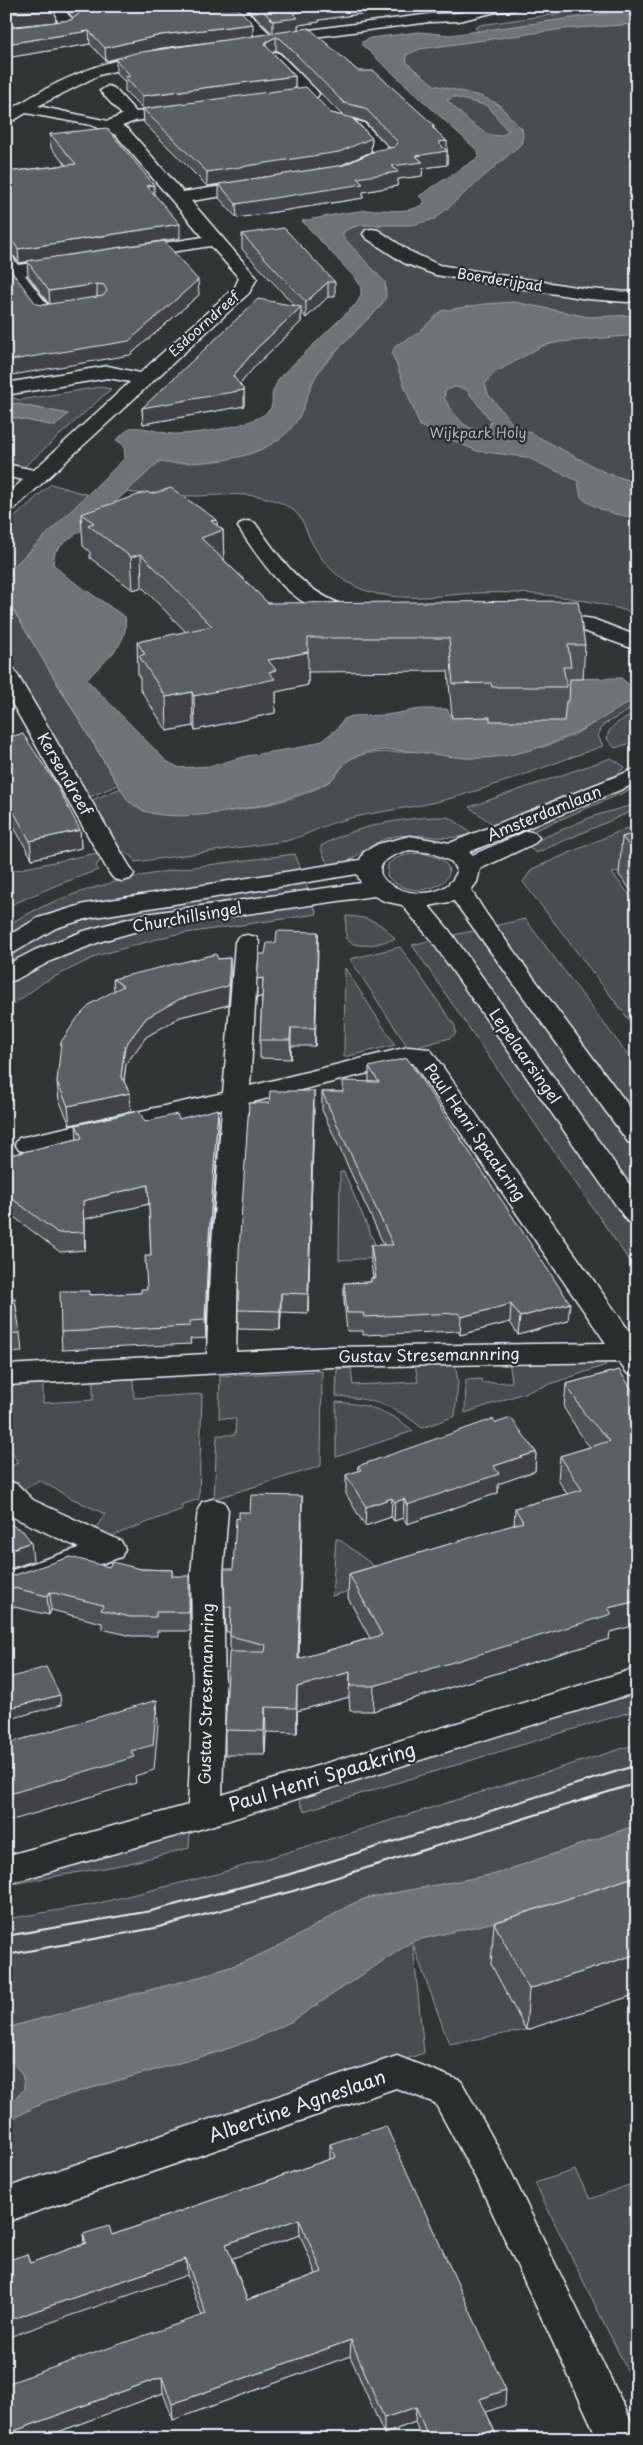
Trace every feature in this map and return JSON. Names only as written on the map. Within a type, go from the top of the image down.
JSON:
[{"type":"street","points":[[6,34],[71,26],[52,6]]},
{"type":"street","points":[[233,6],[268,41]]},
{"type":"street","points":[[249,43],[430,18],[455,18],[514,6]]},
{"type":"street","points":[[6,120],[52,99],[57,90],[71,80],[99,68],[163,56]]},
{"type":"street","points":[[275,57],[338,122],[358,126],[388,156],[372,158],[351,168]]},
{"type":"street","points":[[108,90],[132,118]]},
{"type":"street","points":[[292,96],[311,94]]},
{"type":"street","points":[[109,126],[132,118],[198,109]]},
{"type":"street","points":[[6,134],[30,110]]},
{"type":"street","name":"Esdoorndreef","points":[[6,506],[243,289],[248,278],[122,132],[109,126],[30,110]]},
{"type":"street","points":[[178,198],[276,182]]},
{"type":"street","name":"Boerderijpad","points":[[372,234],[401,256],[436,270],[588,294],[611,296],[637,295]]},
{"type":"street","points":[[112,256],[214,240]]},
{"type":"street","points":[[9,268],[83,261]]},
{"type":"street","points":[[9,268],[44,314],[88,307]]},
{"type":"street","points":[[6,389],[108,372],[144,379]]},
{"type":"street","points":[[6,470],[38,477]]},
{"type":"street","points":[[248,527],[270,559],[295,588],[328,608],[367,619]]},
{"type":"street","points":[[526,617],[585,624],[637,644]]},
{"type":"street","name":"Kersendreef","points":[[6,674],[122,874]]},
{"type":"street","name":"Amsterdamlaan","points":[[459,858],[637,775]]},
{"type":"street","name":"Amsterdamlaan","points":[[459,858],[637,792]]},
{"type":"street","points":[[402,844],[428,844],[459,858],[468,878],[459,889],[438,898],[411,900],[392,896],[377,888],[368,877],[368,865],[380,852],[402,844]]},
{"type":"street","name":"Churchillsingel","points":[[6,947],[47,923],[85,911],[308,877],[368,865]]},
{"type":"street","name":"Churchillsingel","points":[[6,975],[44,955],[93,936],[146,921],[377,888]]},
{"type":"street","points":[[459,889],[476,917],[637,1136]]},
{"type":"street","name":"Lepelaarsingel","points":[[411,900],[437,931],[637,1214]]},
{"type":"street","points":[[221,1364],[224,1270],[247,942]]},
{"type":"street","name":"Paul Henri Spaakring","points":[[28,1144],[236,1098],[408,1055],[421,1054],[634,1357]]},
{"type":"street","name":"Gustav Stresemannring","points":[[6,1375],[332,1357],[634,1357]]},
{"type":"street","points":[[6,1492],[22,1508],[110,1549],[6,1584]]},
{"type":"street","name":"Gustav Stresemannring","points":[[204,1814],[209,1694],[207,1574],[213,1510]]},
{"type":"street","name":"Paul Henri Spaakring","points":[[6,1870],[204,1814],[637,1680]]},
{"type":"street","name":"Albertine Agneslaan","points":[[6,2205],[397,2072],[448,2092],[495,2178],[618,2439]]},
{"type":"green space","points":[[611,6],[637,6],[637,9],[479,32],[475,28],[480,25]]},
{"type":"green space","name":"Wijkpark Holy","points":[[637,17],[637,614],[578,599],[538,594],[476,593],[402,597],[378,594],[356,587],[337,575],[322,559],[300,517],[279,502],[268,498],[245,495],[180,496],[126,492],[160,460],[251,453],[275,440],[298,419],[313,380],[321,368],[381,305],[318,226],[426,212],[491,154],[381,51]]},
{"type":"green space","points":[[100,387],[111,389],[23,468],[6,464],[6,461],[14,459],[6,448],[6,416],[55,426],[67,414],[6,402],[6,396],[20,400]]},
{"type":"green space","points":[[51,484],[88,495],[6,574],[6,525]]},
{"type":"green space","points":[[6,598],[118,785],[87,798],[6,660]]},
{"type":"green space","points":[[637,697],[637,706],[603,725],[598,736],[603,746],[460,796],[343,820],[286,841],[135,862],[133,857],[119,850],[90,801],[121,788],[128,799],[141,810],[163,814],[212,813],[267,805],[314,790],[330,781],[347,761],[368,753],[544,747],[574,735]]},
{"type":"green space","points":[[637,713],[637,741],[615,748],[607,739],[610,729]]},
{"type":"green space","points":[[611,758],[625,767],[611,779],[494,825],[469,807]]},
{"type":"green space","points":[[637,780],[637,787],[514,839],[507,833]]},
{"type":"green space","points":[[636,804],[637,809],[536,853],[526,845],[594,816]]},
{"type":"green space","points":[[447,817],[472,834],[452,837],[411,835],[391,837],[382,840],[347,862],[329,868],[321,849],[321,846],[334,839],[365,828],[399,820]]},
{"type":"green space","points":[[627,828],[637,835],[637,868],[612,873],[637,904],[637,1030],[523,882],[532,869]]},
{"type":"green space","points":[[102,852],[104,855],[96,866],[98,870],[6,907],[6,872]]},
{"type":"green space","points":[[422,853],[441,859],[447,866],[449,875],[443,882],[428,889],[419,890],[401,886],[387,876],[388,864],[392,861],[404,856]]},
{"type":"green space","points":[[295,854],[302,872],[127,897],[69,913],[6,940],[6,926],[39,908],[74,894],[110,883],[184,869]]},
{"type":"green space","points":[[305,882],[309,892],[181,908],[117,921],[86,930],[57,942],[6,969],[6,954],[40,935],[94,916]]},
{"type":"green space","points":[[312,902],[317,914],[172,935],[99,955],[44,982],[6,1010],[6,984],[49,958],[104,936],[134,928],[193,917]]},
{"type":"green space","points":[[346,916],[368,919],[385,928],[395,939],[369,945],[351,943],[346,939]]},
{"type":"green space","points":[[525,919],[637,1067],[637,1120],[494,926]]},
{"type":"green space","points":[[478,930],[637,1149],[637,1200],[448,936]]},
{"type":"green space","points":[[432,940],[637,1229],[637,1272],[412,945]]},
{"type":"green space","points":[[400,947],[455,1026],[456,1033],[450,1038],[409,1049],[350,959]]},
{"type":"green space","points":[[345,968],[395,1045],[344,1057]]},
{"type":"green space","points":[[340,1172],[344,1172],[381,1258],[339,1260]]},
{"type":"green space","points":[[599,1356],[606,1365],[465,1413],[466,1380],[481,1379],[482,1383],[512,1382],[509,1360]]},
{"type":"green space","points":[[455,1363],[458,1382],[455,1416],[422,1428],[402,1414],[382,1404],[336,1396],[337,1369],[351,1368],[353,1385],[418,1382],[415,1364]]},
{"type":"green space","points":[[322,1371],[321,1466],[214,1499],[217,1435],[235,1435],[236,1419],[219,1418],[220,1376]]},
{"type":"green space","points":[[133,1379],[134,1398],[202,1394],[199,1499],[181,1505],[183,1509],[109,1537],[94,1531],[105,1514],[39,1480],[22,1491],[6,1479],[6,1468],[18,1463],[6,1442],[6,1386],[43,1384],[43,1403],[93,1400],[93,1381]]},
{"type":"green space","points":[[336,1402],[378,1410],[396,1418],[413,1431],[336,1457]]},
{"type":"green space","points":[[336,1539],[339,1539],[391,1579],[332,1596]]},
{"type":"green space","points":[[637,1690],[637,1710],[304,1811],[297,1795]]},
{"type":"green space","points":[[637,1744],[637,1825],[496,1874],[367,1898],[350,1905],[289,1941],[245,1962],[203,1976],[6,2028],[6,1919],[95,1904],[217,1874]]},
{"type":"green space","points":[[190,1828],[189,1848],[126,1864],[6,1885],[6,1882]]},
{"type":"green space","points":[[520,1916],[492,1964],[526,2030],[449,2044],[413,1944],[424,2053],[6,2188],[6,2122],[46,2101],[221,2051],[257,2038],[292,2021],[413,1941]]},
{"type":"green space","points":[[6,2059],[20,2072],[24,2090],[6,2106]]},
{"type":"green space","points":[[575,2170],[590,2199],[637,2182],[637,2390],[535,2183]]},
{"type":"shaded area","points":[[637,9],[637,24],[563,29],[420,49],[406,55],[407,63],[434,85],[480,96],[498,104],[522,129],[521,144],[435,219],[411,225],[360,225],[345,230],[342,236],[385,282],[386,297],[380,307],[340,346],[319,371],[298,419],[287,433],[272,444],[256,452],[238,457],[219,461],[182,463],[165,463],[160,461],[100,516],[64,543],[55,552],[53,564],[67,577],[125,617],[123,636],[119,644],[114,652],[87,680],[166,761],[180,768],[211,766],[247,756],[302,747],[321,741],[337,729],[344,719],[352,716],[387,715],[420,709],[447,709],[452,718],[559,679],[621,678],[637,691],[637,697],[576,732],[534,749],[512,755],[489,758],[465,758],[402,751],[377,751],[351,759],[328,782],[289,798],[210,814],[162,815],[144,811],[128,801],[6,598],[6,574],[125,458],[124,445],[116,440],[130,428],[145,428],[171,434],[209,431],[253,420],[270,409],[273,391],[280,377],[357,303],[361,294],[361,288],[357,280],[302,221],[363,211],[413,209],[425,202],[419,196],[479,157],[478,151],[362,45],[362,42],[370,38],[419,32],[450,35]],"holes":[[[454,97],[488,106],[508,131],[501,135],[484,132],[447,100]]]},
{"type":"shaded area","points":[[514,302],[589,317],[637,315],[637,335],[559,342],[542,346],[493,374],[485,384],[488,394],[512,423],[606,473],[637,483],[637,517],[615,514],[600,509],[581,497],[578,481],[526,457],[477,451],[420,426],[392,353],[396,345],[417,334],[441,311],[484,304]],"holes":[[[455,387],[466,389],[491,421],[489,427],[474,429],[467,426],[444,398],[445,391]]]},
{"type":"shaded area","points":[[6,402],[68,414],[55,426],[6,416]]},
{"type":"shaded area","points":[[637,1825],[637,1878],[520,1916],[413,1941],[292,2021],[257,2038],[221,2051],[46,2101],[6,2122],[6,2106],[24,2090],[24,2084],[20,2072],[6,2059],[6,2028],[203,1976],[245,1962],[289,1941],[350,1905],[367,1898],[496,1874]]},
{"type":"building","points":[[6,6],[53,6],[55,9],[6,14]]},
{"type":"building","points":[[74,6],[236,6],[253,24],[161,35],[105,48],[89,31],[6,44],[6,28],[71,20],[80,13]]},
{"type":"building","points":[[258,6],[329,6],[293,13],[298,18],[273,21]]},
{"type":"building","points":[[309,28],[358,71],[374,71],[435,126],[432,127],[447,141],[438,142],[447,151],[416,156],[423,162],[392,166],[398,172],[357,178],[363,184],[236,204],[219,184],[344,165],[377,150],[395,147],[398,142],[365,108],[344,103],[281,39],[276,37],[266,42],[265,45],[295,76],[142,96],[125,77],[131,76],[115,59],[135,53]]},
{"type":"building","points":[[306,87],[331,113],[352,118],[372,138],[339,152],[207,172],[143,109]]},
{"type":"building","points":[[107,128],[154,185],[147,186],[180,224],[18,249],[13,242],[6,240],[6,172],[76,164],[50,134]]},
{"type":"building","points":[[284,228],[335,282],[328,282],[306,302],[242,234]]},
{"type":"building","points":[[164,241],[198,280],[129,341],[6,361],[6,264],[36,304],[43,305],[103,296],[107,291],[104,285],[97,284],[49,291],[27,261]]},
{"type":"building","points":[[258,299],[301,307],[257,348],[233,376],[244,390],[142,408]]},
{"type":"building","points":[[171,488],[217,520],[211,521],[223,530],[201,538],[268,603],[578,601],[585,645],[568,645],[571,667],[563,667],[567,687],[492,687],[491,683],[453,684],[449,638],[308,638],[308,652],[268,660],[276,670],[269,672],[275,679],[194,696],[192,692],[166,697],[139,656],[145,654],[137,642],[212,626],[141,554],[131,557],[88,525],[94,523],[81,514],[147,492],[151,494]]},
{"type":"building","points":[[23,734],[55,782],[80,830],[30,841],[6,798],[6,737]]},
{"type":"building","points":[[637,833],[637,855],[622,837]]},
{"type":"building","points":[[277,931],[318,932],[315,1028],[291,1028],[290,1040],[260,1040],[263,978],[257,979],[259,954],[265,954],[267,943],[276,943]]},
{"type":"building","points":[[216,954],[218,959],[230,958],[228,986],[180,999],[146,1018],[125,1046],[121,1076],[130,1093],[68,1106],[57,1082],[61,1042],[78,1017],[92,1003],[123,986],[113,979]]},
{"type":"building","points":[[407,1058],[570,1303],[520,1317],[511,1304],[461,1317],[458,1313],[364,1317],[363,1313],[347,1313],[344,1283],[371,1282],[371,1278],[376,1278],[371,1245],[393,1245],[322,1092],[343,1092],[343,1081],[379,1082],[369,1067]]},
{"type":"building","points":[[270,1091],[314,1091],[308,1294],[281,1293],[280,1311],[238,1310],[239,1251],[249,1103],[269,1103]]},
{"type":"building","points":[[218,1109],[205,1320],[190,1321],[190,1326],[61,1332],[60,1291],[89,1291],[89,1295],[141,1293],[141,1289],[147,1289],[145,1256],[151,1256],[148,1185],[83,1201],[84,1232],[58,1233],[6,1194],[6,1156],[82,1138],[76,1125],[139,1111],[145,1122],[177,1114],[179,1119]]},
{"type":"building","points":[[6,1299],[15,1299],[20,1333],[6,1334]]},
{"type":"building","points":[[619,1370],[637,1397],[637,1601],[608,1608],[612,1614],[374,1686],[350,1686],[350,1672],[297,1687],[296,1708],[265,1707],[264,1731],[225,1730],[229,1652],[265,1652],[266,1645],[230,1636],[231,1607],[225,1607],[224,1569],[233,1569],[236,1518],[239,1519],[239,1512],[250,1512],[251,1495],[302,1496],[298,1659],[382,1635],[349,1574],[523,1522],[515,1508],[582,1490],[560,1456],[610,1441],[586,1416],[566,1384]]},
{"type":"building","points":[[511,1418],[536,1452],[494,1466],[499,1474],[407,1505],[404,1499],[395,1502],[392,1498],[366,1507],[346,1475],[361,1470],[358,1466],[493,1419],[496,1423]]},
{"type":"building","points":[[6,1522],[23,1531],[31,1542],[6,1551]]},
{"type":"building","points":[[70,1557],[109,1567],[112,1562],[141,1569],[172,1570],[172,1576],[189,1576],[189,1612],[156,1612],[156,1617],[130,1617],[101,1610],[103,1605],[50,1592],[47,1596],[6,1586],[6,1578]]},
{"type":"building","points":[[46,1667],[60,1695],[6,1709],[6,1673],[9,1678]]},
{"type":"building","points":[[157,1700],[153,1745],[131,1751],[134,1757],[6,1795],[6,1744]]},
{"type":"building","points":[[637,1876],[637,1954],[529,1989],[494,1923]]},
{"type":"building","points":[[386,2126],[506,2390],[480,2399],[498,2439],[429,2439],[416,2407],[384,2418],[351,2340],[172,2404],[162,2377],[6,2434],[6,2384],[206,2314],[186,2259],[6,2321],[6,2261],[27,2254],[30,2263],[86,2243],[83,2234],[109,2226],[112,2235],[336,2157],[330,2144]],"holes":[[[299,2219],[322,2272],[247,2300],[226,2244]]]},
{"type":"tram line","points":[[6,1936],[151,1911],[287,1875],[637,1765]]},
{"type":"tram line","points":[[6,1955],[155,1928],[293,1891],[637,1783]]}]
